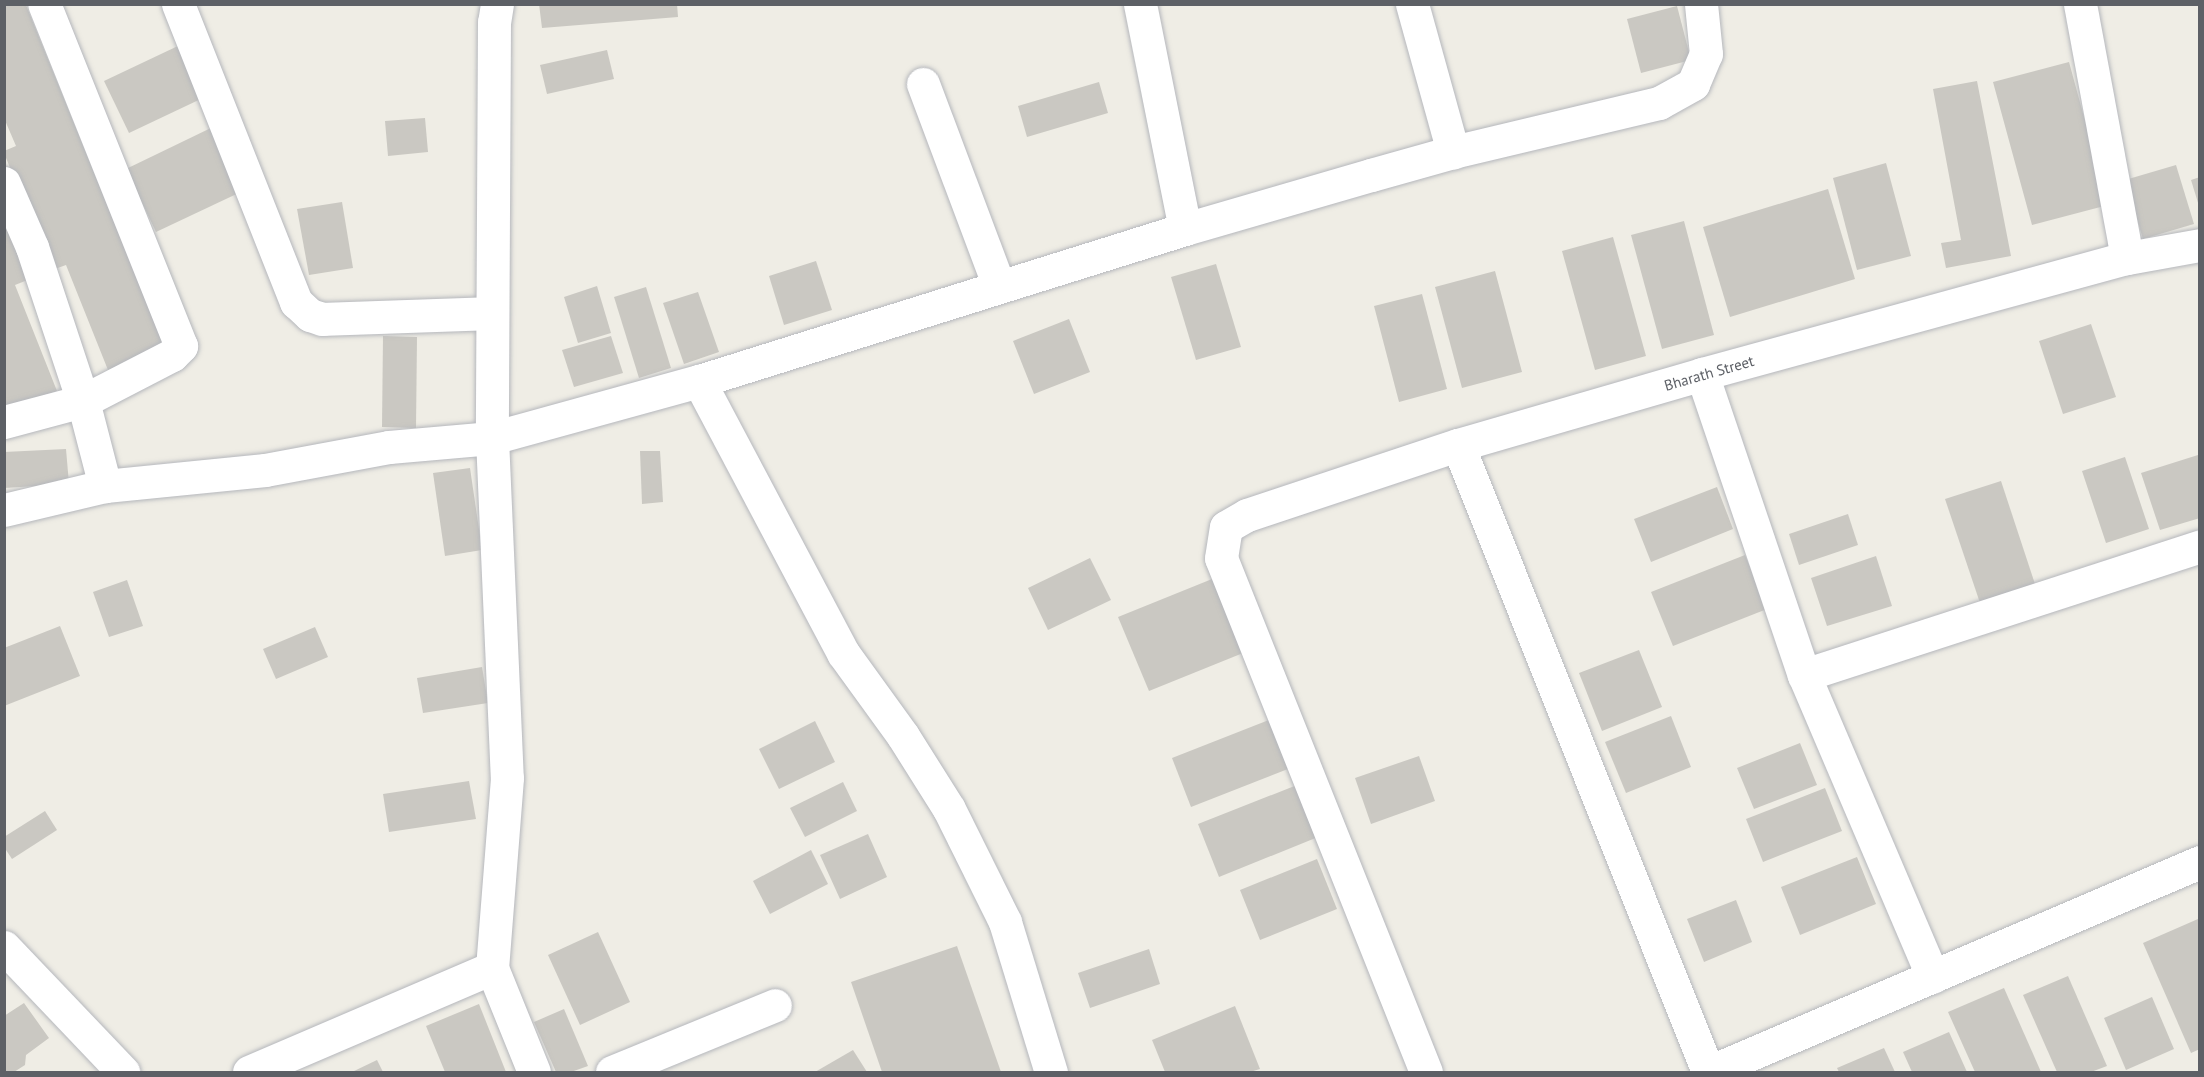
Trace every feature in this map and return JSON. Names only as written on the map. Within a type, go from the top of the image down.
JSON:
[{"type":"street","points":[[4,422],[83,401],[172,355],[181,346],[44,4]]},
{"type":"street","points":[[178,4],[296,302],[310,315],[322,319],[492,313]]},
{"type":"street","points":[[497,4],[494,22],[492,438],[507,778],[492,968],[534,1072]]},
{"type":"street","points":[[1140,4],[1185,229]]},
{"type":"street","points":[[1412,4],[1453,152]]},
{"type":"street","points":[[4,510],[105,486],[266,470],[389,447],[492,438],[699,381],[1185,229],[1453,152],[1659,103],[1693,84],[1706,54],[1701,4]]},
{"type":"street","points":[[2080,4],[2127,258]]},
{"type":"street","points":[[923,84],[999,286]]},
{"type":"street","points":[[4,183],[32,247],[83,401],[105,486]]},
{"type":"street","name":"Bharath Street","points":[[1426,1072],[1221,558],[1227,527],[1246,515],[1458,445],[1702,374],[2127,258],[2199,245]]},
{"type":"street","points":[[1702,374],[1804,675],[1933,977]]},
{"type":"street","points":[[699,381],[843,653],[903,736],[949,809],[1005,922],[1051,1072]]},
{"type":"street","points":[[1458,445],[1709,1072],[2199,862],[2199,857]]},
{"type":"street","points":[[1804,675],[2199,546]]},
{"type":"street","points":[[4,947],[123,1072]]},
{"type":"street","points":[[249,1072],[492,968]]},
{"type":"street","points":[[612,1072],[775,1005]]},
{"type":"building","points":[[539,4],[677,4],[678,17],[542,28]]},
{"type":"building","points":[[4,5],[26,5],[165,348],[108,370],[66,265],[52,270],[4,153],[16,146],[4,118]]},
{"type":"building","points":[[1677,6],[1691,60],[1641,73],[1627,19]]},
{"type":"building","points":[[180,45],[205,97],[129,133],[104,81]]},
{"type":"building","points":[[607,50],[614,79],[547,94],[540,65]]},
{"type":"building","points":[[2069,62],[2108,205],[2032,225],[1993,82]]},
{"type":"building","points":[[1977,81],[2011,256],[1946,268],[1941,243],[1961,240],[1933,89]]},
{"type":"building","points":[[1099,82],[1108,113],[1027,137],[1018,106]]},
{"type":"building","points":[[425,118],[428,152],[388,156],[385,121]]},
{"type":"building","points":[[215,126],[245,190],[156,232],[126,169]]},
{"type":"building","points":[[1886,163],[1911,256],[1857,270],[1833,178]]},
{"type":"building","points":[[2176,165],[2194,224],[2143,239],[2125,180]]},
{"type":"building","points":[[2200,177],[2200,206],[2199,206],[2191,180]]},
{"type":"building","points":[[1828,189],[1855,279],[1730,317],[1703,227]]},
{"type":"building","points":[[342,202],[353,268],[309,275],[297,209]]},
{"type":"building","points":[[5,215],[30,279],[15,285],[57,391],[4,412]]},
{"type":"building","points":[[1684,221],[1714,335],[1662,349],[1631,235]]},
{"type":"building","points":[[1613,237],[1646,356],[1595,370],[1562,251]]},
{"type":"building","points":[[816,261],[832,310],[784,325],[769,276]]},
{"type":"building","points":[[1216,264],[1241,347],[1196,360],[1171,277]]},
{"type":"building","points":[[1495,271],[1522,372],[1462,388],[1435,287]]},
{"type":"building","points":[[597,286],[611,333],[578,343],[564,297]]},
{"type":"building","points":[[646,287],[671,368],[639,378],[614,297]]},
{"type":"building","points":[[698,292],[719,352],[684,364],[663,303]]},
{"type":"building","points":[[1422,294],[1447,389],[1399,402],[1374,306]]},
{"type":"building","points":[[1069,319],[1090,372],[1034,394],[1013,341]]},
{"type":"building","points":[[2091,324],[2116,397],[2063,414],[2039,341]]},
{"type":"building","points":[[383,336],[417,337],[416,428],[382,427]]},
{"type":"building","points":[[611,336],[623,373],[574,387],[562,350]]},
{"type":"building","points":[[66,449],[69,484],[4,488],[4,452]]},
{"type":"building","points":[[640,451],[660,451],[663,502],[642,504]]},
{"type":"building","points":[[2198,455],[2200,518],[2160,530],[2141,473]]},
{"type":"building","points":[[2125,457],[2149,529],[2106,543],[2082,471]]},
{"type":"building","points":[[470,468],[482,550],[445,556],[433,473]]},
{"type":"building","points":[[2001,481],[2035,584],[1980,603],[1945,499]]},
{"type":"building","points":[[1717,487],[1733,529],[1651,562],[1634,519]]},
{"type":"building","points":[[1848,514],[1858,545],[1799,565],[1789,534]]},
{"type":"building","points":[[1745,555],[1767,609],[1673,646],[1651,592]]},
{"type":"building","points":[[1876,556],[1892,606],[1827,626],[1811,578]]},
{"type":"building","points":[[1090,558],[1111,600],[1048,630],[1028,588]]},
{"type":"building","points":[[1217,577],[1248,651],[1149,691],[1118,617]]},
{"type":"building","points":[[127,580],[143,626],[109,637],[93,592]]},
{"type":"building","points":[[60,626],[80,676],[4,706],[4,648]]},
{"type":"building","points":[[315,627],[328,657],[276,679],[263,649]]},
{"type":"building","points":[[1639,650],[1662,707],[1602,731],[1579,673]]},
{"type":"building","points":[[482,667],[488,703],[423,713],[417,678]]},
{"type":"building","points":[[1671,716],[1691,767],[1626,793],[1605,742]]},
{"type":"building","points":[[1274,718],[1293,767],[1191,807],[1172,758]]},
{"type":"building","points":[[815,721],[835,762],[779,789],[759,749]]},
{"type":"building","points":[[1800,743],[1817,785],[1754,809],[1737,768]]},
{"type":"building","points":[[1419,756],[1435,801],[1371,824],[1355,778]]},
{"type":"building","points":[[469,781],[476,819],[389,832],[383,794]]},
{"type":"building","points":[[843,782],[857,811],[805,837],[790,808]]},
{"type":"building","points":[[1297,785],[1318,837],[1219,877],[1198,824]]},
{"type":"building","points":[[1825,788],[1842,831],[1763,862],[1746,819]]},
{"type":"building","points":[[45,811],[57,830],[12,859],[4,847],[4,837]]},
{"type":"building","points":[[868,834],[887,877],[840,899],[820,855]]},
{"type":"building","points":[[811,850],[828,884],[770,914],[753,881]]},
{"type":"building","points":[[1857,857],[1876,904],[1800,935],[1781,887]]},
{"type":"building","points":[[1317,859],[1337,909],[1260,940],[1240,890]]},
{"type":"building","points":[[1736,900],[1752,942],[1704,962],[1687,919]]},
{"type":"building","points":[[2198,919],[2200,1049],[2191,1053],[2143,943]]},
{"type":"building","points":[[598,932],[630,1002],[580,1025],[548,955]]},
{"type":"building","points":[[957,946],[1001,1072],[882,1072],[851,982]]},
{"type":"building","points":[[1149,949],[1160,984],[1090,1008],[1078,973]]},
{"type":"building","points":[[2068,976],[2107,1066],[2091,1072],[2057,1072],[2023,995]]},
{"type":"building","points":[[2004,988],[2041,1072],[1975,1072],[1948,1012]]},
{"type":"building","points":[[2152,997],[2174,1049],[2126,1070],[2104,1018]]},
{"type":"building","points":[[24,1003],[49,1038],[26,1055],[25,1065],[14,1072],[4,1072],[4,1016]]},
{"type":"building","points":[[479,1004],[506,1072],[445,1072],[426,1026]]},
{"type":"building","points":[[1235,1006],[1260,1069],[1250,1072],[1165,1072],[1152,1040]]},
{"type":"building","points":[[564,1009],[588,1066],[571,1072],[556,1072],[534,1022]]},
{"type":"building","points":[[1949,1032],[1967,1072],[1912,1072],[1903,1052]]},
{"type":"building","points":[[1884,1048],[1895,1072],[1839,1072],[1837,1068]]},
{"type":"building","points":[[853,1050],[867,1072],[815,1072]]},
{"type":"building","points":[[377,1060],[383,1072],[352,1072]]}]
